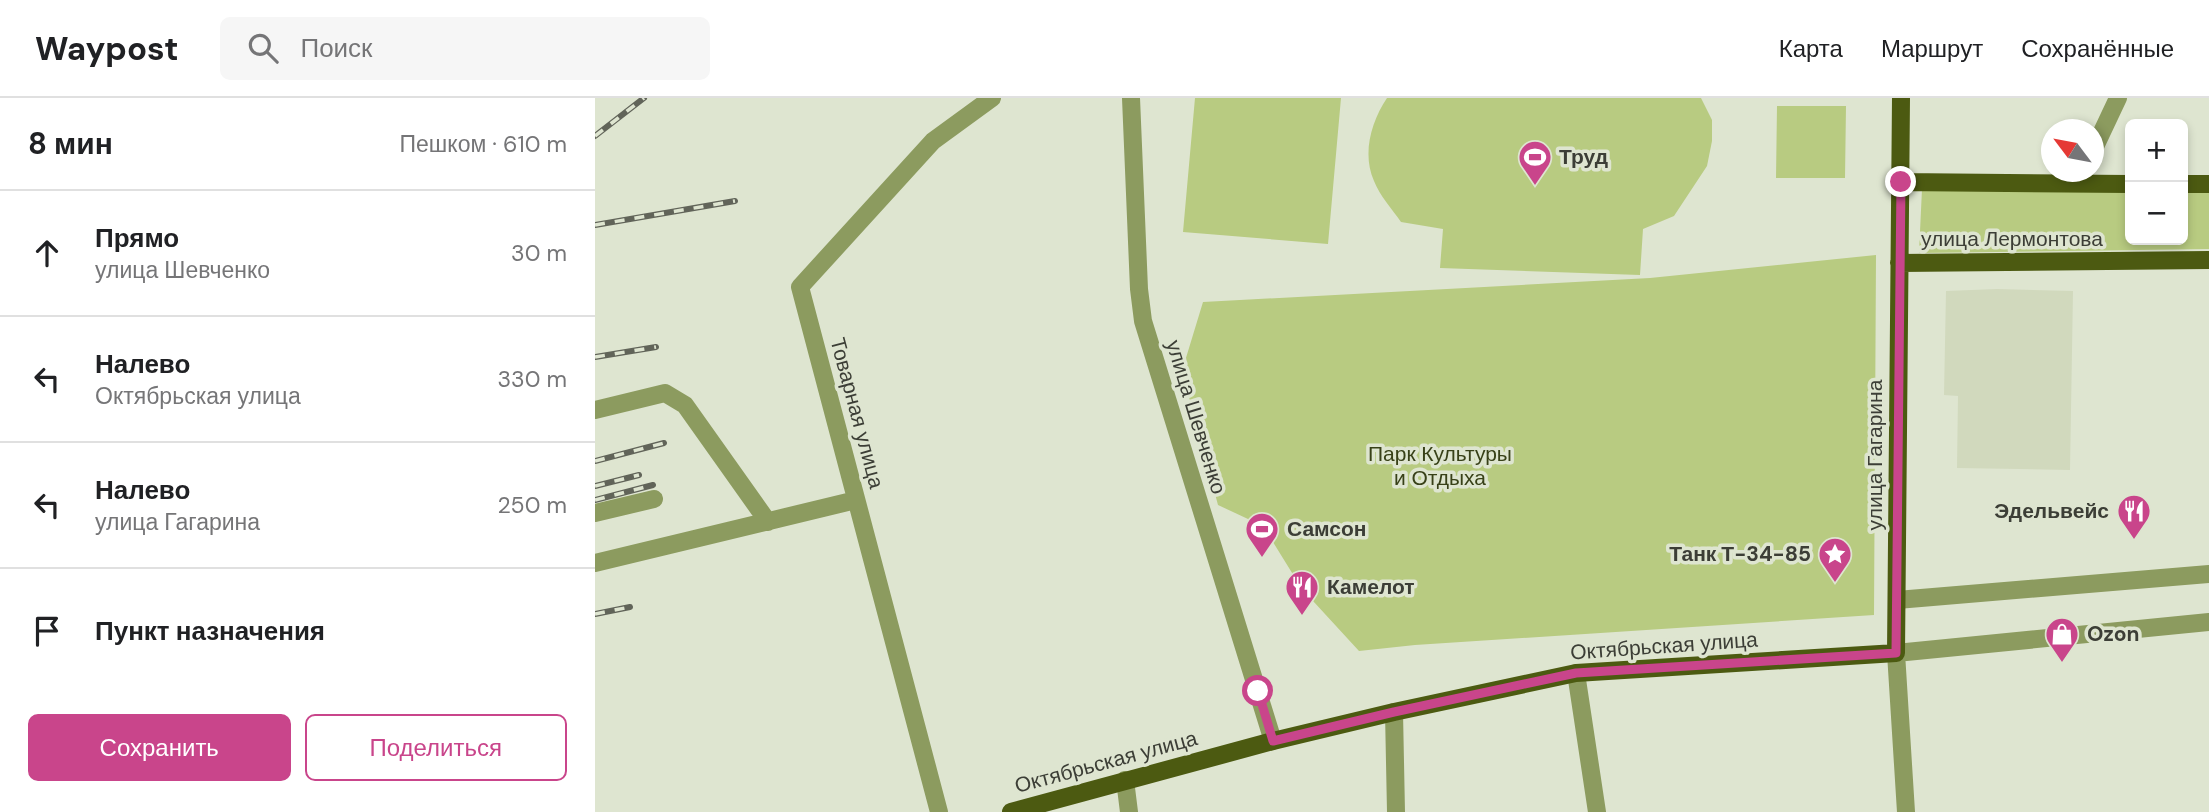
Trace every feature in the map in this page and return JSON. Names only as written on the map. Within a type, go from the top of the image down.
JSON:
[{"type":"main road","name":"улица Гагарина","points":[[1896,653],[1901,98]]},
{"type":"main road","points":[[1901,182],[2041,178]]},
{"type":"main road","points":[[2104,180],[2125,183]]},
{"type":"main road","points":[[2188,184],[2209,184]]},
{"type":"main road","name":"улица Лермонтова","points":[[1899,263],[2209,260]]},
{"type":"main road","name":"Октябрьская улица","points":[[1011,812],[1273,741],[1576,673],[1896,653]]},
{"type":"street","name":"Товарная улица","points":[[939,812],[800,287],[933,141],[992,98]]},
{"type":"street","name":"улица Шевченко","points":[[1131,98],[1139,289],[1143,321],[1273,741]]},
{"type":"street","points":[[2104,129],[2118,98]]},
{"type":"street","points":[[597,407],[665,393],[685,405],[768,522]]},
{"type":"street","points":[[595,513],[654,499]]},
{"type":"street","points":[[595,563],[856,500]]},
{"type":"street","points":[[1897,600],[2209,574]]},
{"type":"street","name":"Октябрьская улица","points":[[1896,653],[2209,622]]},
{"type":"street","name":"улица Гагарина","points":[[1896,653],[1906,812]]},
{"type":"street","points":[[1576,673],[1597,812]]},
{"type":"street","points":[[1394,712],[1396,812]]},
{"type":"street","points":[[1125,780],[1129,812]]},
{"type":"shaded area","points":[[1946,291],[2073,291],[2070,470],[1957,468],[1958,396],[1944,395]]},
{"type":"green space","points":[[1195,98],[1341,98],[1328,244],[1183,232]]},
{"type":"green space","name":"Труд","points":[[1387,98],[1701,98],[1712,120],[1712,141],[1707,166],[1674,216],[1643,229],[1640,275],[1440,268],[1443,229],[1401,222],[1379,192],[1370,171],[1370,138]]},
{"type":"green space","points":[[1777,106],[1846,106],[1845,178],[1776,178]]},
{"type":"green space","points":[[1922,189],[2125,191],[2125,245],[2188,245],[2188,191],[2209,191],[2209,249],[1919,253]]},
{"type":"green space","name":"Парк Культуры и Отдыха","points":[[1876,255],[1874,615],[1359,651],[1302,589],[1263,526],[1218,505],[1182,371],[1203,302],[1650,278]]},
{"type":"railway","points":[[595,136],[644,98]]},
{"type":"railway","points":[[595,225],[735,201]]},
{"type":"railway","points":[[595,357],[656,347]]},
{"type":"railway","points":[[595,461],[664,443]]},
{"type":"railway","points":[[595,486],[639,475]]},
{"type":"railway","points":[[595,500],[653,485]]},
{"type":"railway","points":[[595,614],[630,607]]},
{"type":"place","name":"Труд","points":[[1535,187]]},
{"type":"place","name":"Эдельвейс","points":[[2134,541]]},
{"type":"place","name":"Самсон","points":[[1262,559]]},
{"type":"place","name":"Танк Т-34-85","points":[[1835,584]]},
{"type":"place","name":"Камелот","points":[[1302,617]]},
{"type":"place","name":"Ozon","points":[[2062,664]]},
{"type":"route","points":[[1258,691],[1273,741],[1576,673],[1896,653],[1901,182]]}]
